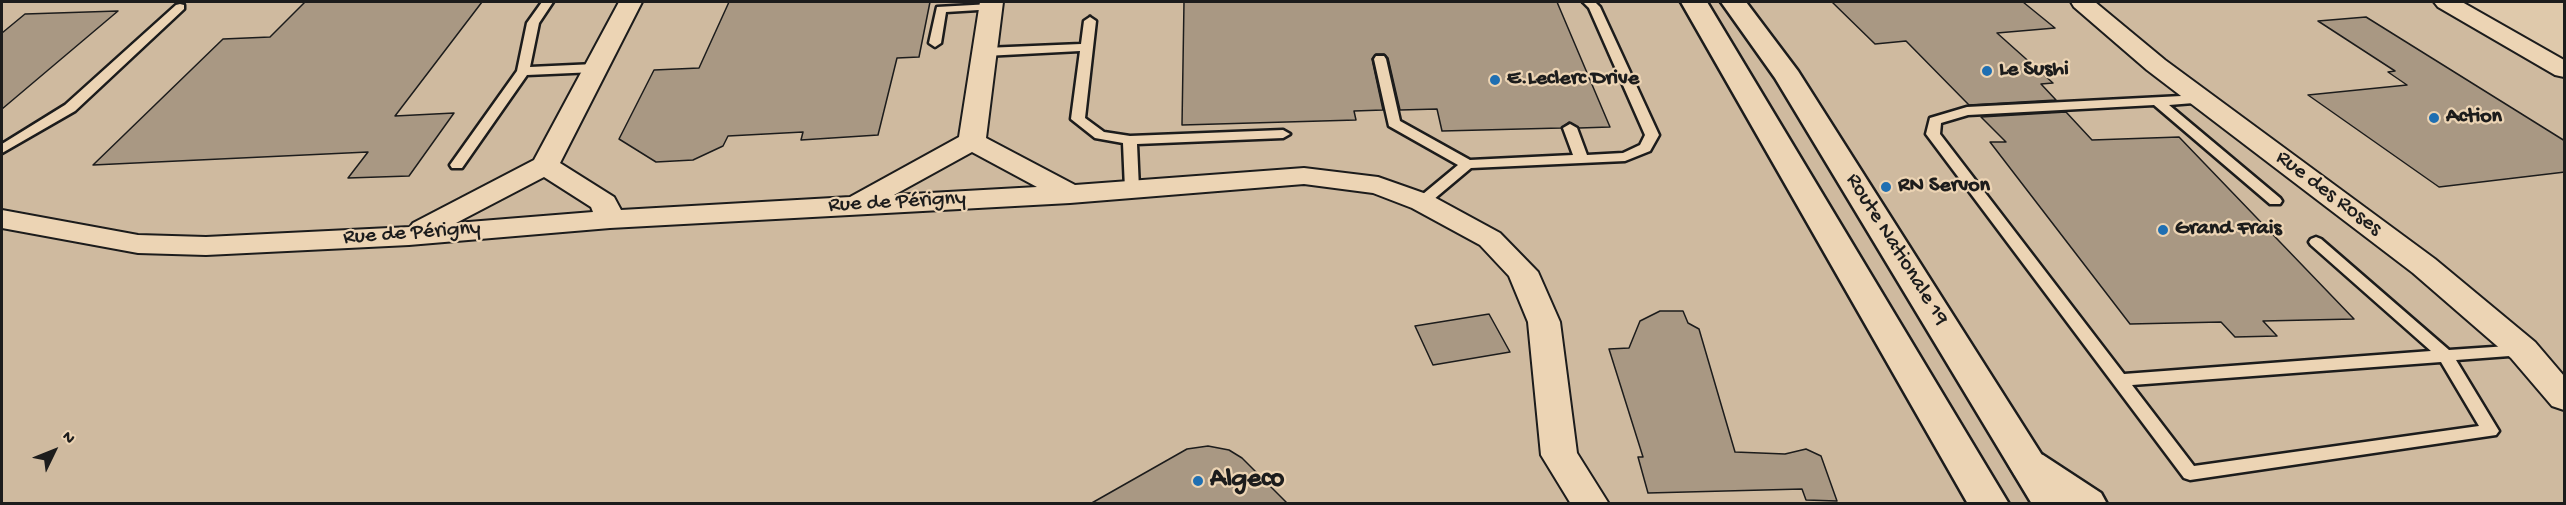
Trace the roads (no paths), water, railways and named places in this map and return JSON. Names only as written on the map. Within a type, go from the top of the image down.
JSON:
[{"type":"main road","name":"Route Nationale 19","points":[[1694,2],[1989,504]]},
{"type":"main road","name":"Route Nationale 19","points":[[1733,2],[1788,77],[2053,504]]},
{"type":"main road","points":[[2030,465],[2087,504]]},
{"type":"street","points":[[410,236],[545,165],[630,2]]},
{"type":"street","name":"Rue des Roses","points":[[2082,2],[2156,65],[2424,266],[2523,350],[2565,398]]},
{"type":"street","points":[[2446,2],[2565,70]]},
{"type":"street","points":[[972,141],[991,4]]},
{"type":"street","points":[[972,141],[1070,194]]},
{"type":"street","points":[[854,206],[972,141]]},
{"type":"street","points":[[545,165],[604,203],[610,219]]},
{"type":"street","name":"Rue de Périgny","points":[[2,219],[138,244],[206,246],[410,236],[610,219],[1070,194],[1304,176],[1378,185],[1422,202],[1490,239],[1524,273],[1544,322],[1559,455],[1591,504]]},
{"type":"lane","points":[[458,165],[523,71],[533,22],[547,2]]},
{"type":"lane","points":[[1380,59],[1394,123],[1467,164],[1625,158],[1645,148],[1652,135],[1594,7],[1589,2]]},
{"type":"lane","points":[[935,43],[941,9],[991,4]]},
{"type":"lane","points":[[2,149],[70,108],[180,7]]},
{"type":"lane","points":[[1090,21],[1078,119],[1100,135],[1130,140],[1283,134]]},
{"type":"lane","points":[[985,52],[1087,47]]},
{"type":"lane","points":[[523,71],[595,68]]},
{"type":"lane","points":[[2201,99],[1967,111],[1935,121],[1933,134],[2190,473],[2490,431],[2445,355],[2316,242]]},
{"type":"lane","points":[[2158,102],[2275,201]]},
{"type":"lane","points":[[1570,128],[1582,160]]},
{"type":"lane","points":[[1130,140],[1132,189]]},
{"type":"lane","points":[[1422,202],[1467,164]]},
{"type":"lane","points":[[2119,380],[2523,350]]},
{"type":"place","name":"Le Sushi","points":[[1987,71]]},
{"type":"place","name":"E.Leclerc Drive","points":[[1495,80]]},
{"type":"place","name":"Action","points":[[2434,118]]},
{"type":"place","name":"RN Servon","points":[[1886,187]]},
{"type":"place","name":"Grand Frais","points":[[2163,230]]},
{"type":"place","name":"Algeco","points":[[1198,481]]}]
